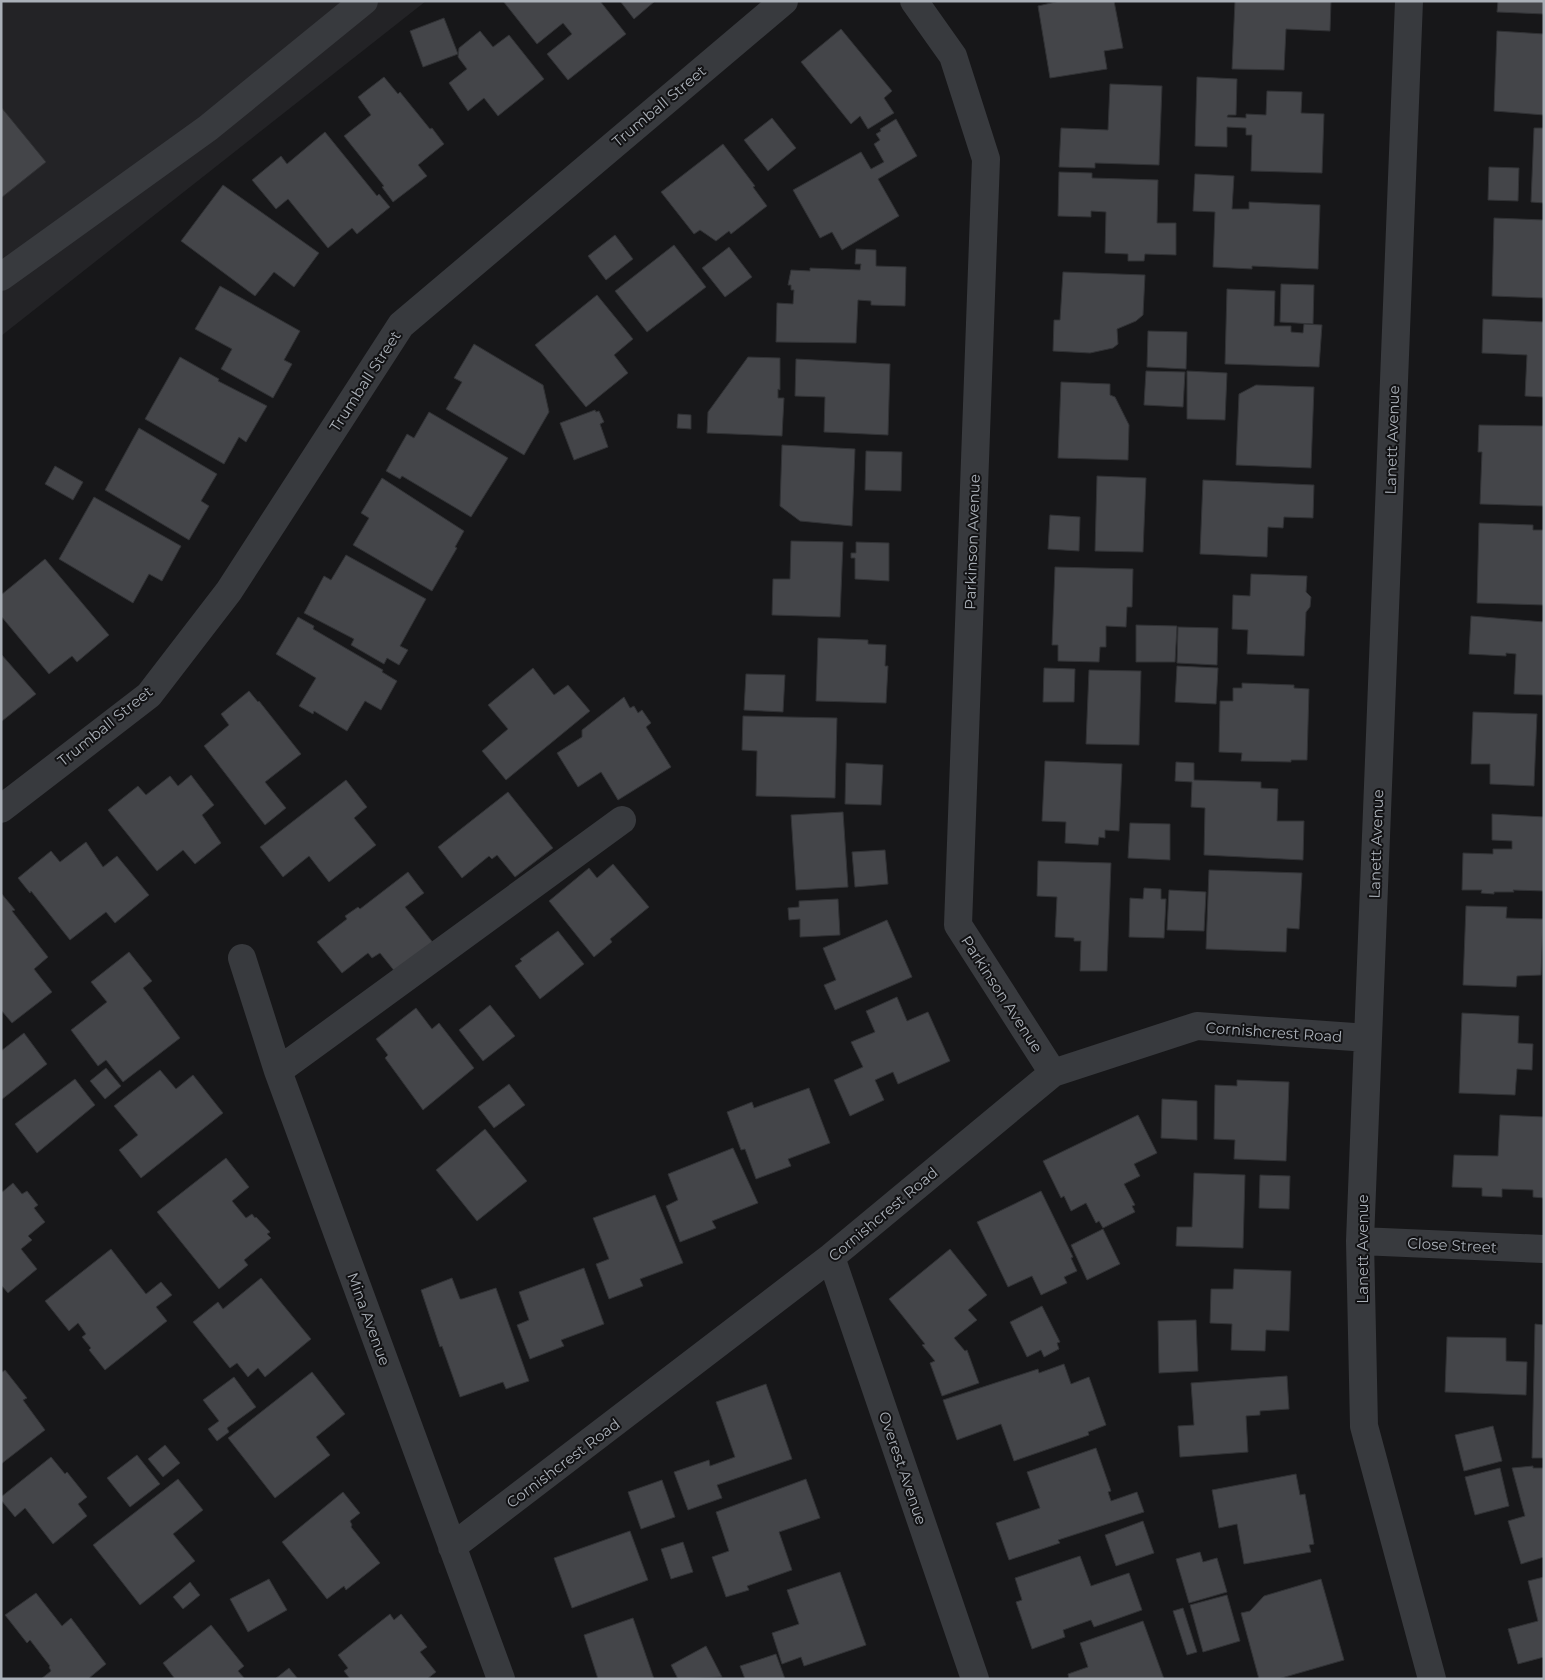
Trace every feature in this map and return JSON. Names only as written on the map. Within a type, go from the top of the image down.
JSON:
[{"type":"street","points":[[1,277],[208,128],[364,1]]},
{"type":"street","name":"Trumball Street","points":[[1,809],[149,695],[228,591],[401,326],[784,1]]},
{"type":"street","name":"Parkinson Avenue","points":[[914,1],[953,56],[986,160],[958,925],[1053,1074]]},
{"type":"street","name":"Lanett Avenue","points":[[1410,1],[1360,1241],[1364,1426],[1432,1679]]},
{"type":"street","points":[[278,1071],[622,820]]},
{"type":"street","name":"Mina Avenue","points":[[242,958],[278,1071],[501,1679]]},
{"type":"street","name":"Cornishcrest Road","points":[[452,1547],[831,1257],[1053,1074],[1197,1026],[1368,1038]]},
{"type":"street","name":"Close Street","points":[[1360,1241],[1544,1249]]},
{"type":"street","name":"Overest Avenue","points":[[831,1257],[975,1679]]},
{"type":"shaded area","points":[[1,1],[426,1],[1,336]]},
{"type":"building","points":[[503,1],[600,1],[626,34],[568,80],[547,54],[572,34],[563,23],[537,44]]},
{"type":"building","points":[[620,1],[655,1],[634,19]]},
{"type":"building","points":[[1060,1],[1114,1],[1123,48],[1104,51],[1107,69],[1050,78],[1038,6]]},
{"type":"building","points":[[1235,1],[1331,1],[1330,31],[1286,29],[1284,70],[1232,69]]},
{"type":"building","points":[[1498,1],[1544,1],[1544,14],[1497,12]]},
{"type":"building","points":[[444,18],[458,54],[423,67],[410,31]]},
{"type":"building","points":[[841,29],[892,91],[884,98],[894,113],[868,129],[860,116],[851,124],[801,62]]},
{"type":"building","points":[[480,31],[493,47],[509,35],[544,79],[498,116],[484,98],[468,111],[449,83],[467,69],[458,57],[459,48]]},
{"type":"building","points":[[1497,31],[1544,34],[1544,115],[1494,111]]},
{"type":"building","points":[[384,77],[398,94],[400,92],[444,144],[418,165],[427,176],[393,202],[382,187],[384,186],[344,136],[371,115],[358,97]]},
{"type":"building","points":[[1197,77],[1237,79],[1236,115],[1228,115],[1227,117],[1246,118],[1246,114],[1266,115],[1267,91],[1302,92],[1301,113],[1324,114],[1322,173],[1251,171],[1252,135],[1246,135],[1246,128],[1227,127],[1227,147],[1195,146]]},
{"type":"building","points":[[1110,84],[1162,86],[1159,165],[1095,163],[1095,168],[1059,167],[1061,128],[1108,130]]},
{"type":"building","points":[[1,107],[46,162],[1,198]]},
{"type":"building","points":[[772,118],[796,148],[768,171],[744,140]]},
{"type":"building","points":[[896,119],[917,156],[878,179],[899,216],[842,250],[832,232],[820,238],[793,190],[861,152],[871,169],[884,162],[874,144],[880,140],[876,134],[881,131],[880,129]]},
{"type":"building","points":[[1534,128],[1544,128],[1544,203],[1531,202]]},
{"type":"building","points":[[325,132],[377,196],[379,194],[390,207],[357,234],[352,228],[328,248],[288,199],[276,209],[252,180],[281,156],[287,164]]},
{"type":"building","points":[[723,144],[755,186],[753,187],[767,206],[731,234],[729,231],[716,241],[700,230],[694,234],[661,192]]},
{"type":"building","points":[[1489,167],[1519,168],[1518,201],[1488,200]]},
{"type":"building","points":[[1059,172],[1092,173],[1092,178],[1158,180],[1157,223],[1176,223],[1176,255],[1145,254],[1144,261],[1128,261],[1128,254],[1105,253],[1106,212],[1091,211],[1091,217],[1058,216]]},
{"type":"building","points":[[1195,174],[1234,176],[1232,209],[1249,209],[1249,202],[1320,205],[1318,269],[1252,266],[1252,269],[1213,267],[1215,212],[1193,211]]},
{"type":"building","points":[[223,185],[319,253],[294,287],[274,272],[255,296],[181,241]]},
{"type":"building","points":[[1494,218],[1544,220],[1544,298],[1492,296]]},
{"type":"building","points":[[615,235],[633,259],[606,280],[588,256]]},
{"type":"building","points":[[674,245],[706,287],[647,332],[615,291]]},
{"type":"building","points":[[729,247],[752,277],[725,297],[702,268]]},
{"type":"building","points":[[856,249],[876,250],[876,266],[906,267],[905,306],[871,305],[871,301],[858,300],[856,343],[776,342],[777,303],[793,304],[794,290],[791,290],[791,285],[788,285],[791,270],[810,271],[810,268],[860,270],[861,264],[855,264]]},
{"type":"building","points":[[1063,272],[1145,275],[1143,315],[1136,321],[1117,329],[1118,344],[1113,348],[1090,353],[1053,351],[1054,320],[1060,320]]},
{"type":"building","points":[[1281,284],[1314,285],[1313,324],[1280,322]]},
{"type":"building","points":[[220,286],[300,331],[284,360],[292,364],[273,398],[221,369],[232,349],[195,329]]},
{"type":"building","points":[[1227,289],[1275,291],[1274,326],[1291,326],[1291,332],[1303,333],[1304,324],[1322,325],[1319,367],[1225,364]]},
{"type":"building","points":[[597,295],[633,339],[614,355],[628,373],[586,407],[535,345]]},
{"type":"building","points":[[1483,319],[1544,322],[1544,397],[1525,396],[1527,355],[1482,353]]},
{"type":"building","points":[[1148,331],[1187,332],[1186,369],[1147,367]]},
{"type":"building","points":[[474,344],[543,385],[549,412],[524,455],[446,409],[462,382],[454,378]]},
{"type":"building","points":[[180,357],[219,379],[218,381],[267,406],[246,442],[239,437],[224,464],[145,419]]},
{"type":"building","points":[[748,357],[780,358],[780,390],[778,389],[778,398],[784,398],[782,436],[707,433],[708,412]]},
{"type":"building","points":[[796,359],[890,364],[888,435],[824,432],[825,397],[795,396]]},
{"type":"building","points":[[1146,371],[1185,372],[1183,407],[1144,405]]},
{"type":"building","points":[[1187,371],[1227,373],[1225,420],[1187,419]]},
{"type":"building","points":[[1061,382],[1110,384],[1110,395],[1115,397],[1129,425],[1128,460],[1058,458]]},
{"type":"building","points":[[1256,385],[1314,387],[1311,468],[1236,465],[1239,394]]},
{"type":"building","points":[[595,410],[596,412],[599,411],[604,422],[600,424],[608,447],[574,460],[560,423]]},
{"type":"building","points":[[429,412],[508,458],[471,517],[402,476],[400,479],[386,471],[407,434],[414,438]]},
{"type":"building","points":[[678,414],[691,415],[691,429],[677,428]]},
{"type":"building","points":[[1479,425],[1544,426],[1544,506],[1480,504],[1482,452],[1478,452]]},
{"type":"building","points":[[139,428],[217,474],[201,501],[209,506],[189,540],[105,490]]},
{"type":"building","points":[[782,445],[855,449],[852,526],[800,521],[780,506]]},
{"type":"building","points":[[866,451],[902,452],[901,491],[865,490]]},
{"type":"building","points":[[55,466],[83,482],[73,500],[45,484]]},
{"type":"building","points":[[1097,476],[1146,478],[1143,552],[1095,551]]},
{"type":"building","points":[[382,478],[464,531],[455,547],[457,548],[432,591],[353,545],[369,518],[361,513]]},
{"type":"building","points":[[1203,480],[1314,485],[1313,518],[1284,517],[1283,528],[1268,527],[1267,557],[1200,554]]},
{"type":"building","points":[[94,497],[181,546],[162,581],[149,574],[133,603],[59,559]]},
{"type":"building","points":[[1050,515],[1080,517],[1079,551],[1048,549]]},
{"type":"building","points":[[1479,523],[1533,525],[1533,530],[1544,530],[1544,605],[1477,603]]},
{"type":"building","points":[[791,541],[843,542],[840,617],[772,615],[773,579],[790,579]]},
{"type":"building","points":[[856,542],[889,543],[889,581],[855,579],[855,558],[851,558],[851,553],[856,553]]},
{"type":"building","points":[[346,555],[426,599],[400,646],[408,650],[399,665],[387,658],[384,664],[351,645],[354,639],[304,613],[324,576],[331,580]]},
{"type":"building","points":[[45,559],[109,635],[77,662],[72,656],[49,674],[1,616],[1,595]]},
{"type":"building","points":[[1055,567],[1133,569],[1132,607],[1127,607],[1126,627],[1106,626],[1106,647],[1100,647],[1099,662],[1058,661],[1058,645],[1052,645]]},
{"type":"building","points":[[1251,574],[1307,576],[1306,592],[1311,597],[1310,607],[1306,612],[1304,656],[1247,654],[1248,630],[1232,629],[1233,595],[1250,596]]},
{"type":"building","points":[[1471,616],[1544,622],[1544,695],[1514,694],[1516,654],[1506,653],[1506,656],[1469,654]]},
{"type":"building","points":[[298,617],[314,626],[313,629],[383,670],[382,672],[397,681],[381,710],[365,701],[347,731],[314,711],[313,714],[299,706],[316,678],[276,654]]},
{"type":"building","points":[[1136,625],[1177,626],[1175,662],[1136,662]]},
{"type":"building","points":[[1178,627],[1218,628],[1217,665],[1177,663]]},
{"type":"building","points":[[818,638],[868,640],[868,644],[886,645],[885,666],[888,666],[886,703],[816,701]]},
{"type":"building","points":[[1,654],[36,694],[2,721],[1,721]]},
{"type":"building","points":[[1177,666],[1218,668],[1216,704],[1175,702]]},
{"type":"building","points":[[533,668],[554,695],[568,685],[590,711],[506,780],[482,751],[508,729],[488,705]]},
{"type":"building","points":[[1044,668],[1075,669],[1074,702],[1043,702]]},
{"type":"building","points":[[1089,670],[1141,671],[1139,745],[1086,744]]},
{"type":"building","points":[[746,674],[785,675],[783,712],[744,710]]},
{"type":"building","points":[[1242,683],[1294,685],[1294,688],[1309,689],[1307,760],[1291,760],[1291,762],[1241,761],[1242,753],[1219,752],[1220,701],[1233,701],[1233,688],[1242,688]]},
{"type":"building","points":[[249,691],[301,754],[265,782],[286,808],[265,825],[204,746],[229,725],[221,714]]},
{"type":"building","points":[[624,697],[630,708],[634,706],[638,713],[642,710],[651,723],[646,727],[671,767],[618,800],[601,772],[578,787],[557,753],[582,737],[582,730]]},
{"type":"building","points":[[1473,712],[1537,714],[1534,786],[1490,784],[1490,764],[1471,764]]},
{"type":"building","points":[[743,716],[837,718],[835,798],[756,796],[757,751],[742,750]]},
{"type":"building","points":[[1045,761],[1122,764],[1119,831],[1105,830],[1105,838],[1099,837],[1098,845],[1065,843],[1066,822],[1042,821]]},
{"type":"building","points":[[1176,762],[1194,763],[1194,780],[1261,782],[1261,788],[1278,789],[1277,821],[1304,821],[1303,860],[1204,855],[1205,808],[1191,807],[1192,782],[1175,781]]},
{"type":"building","points":[[846,763],[883,765],[881,805],[845,804]]},
{"type":"building","points":[[191,775],[214,805],[202,815],[221,843],[195,864],[183,850],[157,871],[108,810],[138,786],[146,795],[170,776],[178,786]]},
{"type":"building","points":[[346,780],[367,807],[354,818],[376,845],[329,882],[309,856],[283,877],[260,847]]},
{"type":"building","points":[[508,792],[553,848],[515,877],[497,855],[492,859],[489,856],[462,878],[438,847]]},
{"type":"building","points":[[843,812],[848,887],[796,890],[791,815]]},
{"type":"building","points":[[1492,814],[1544,817],[1544,891],[1513,890],[1514,892],[1494,892],[1494,894],[1481,893],[1482,890],[1462,890],[1463,853],[1493,854],[1493,849],[1512,849],[1512,841],[1492,840]]},
{"type":"building","points":[[1130,823],[1170,824],[1170,860],[1128,858]]},
{"type":"building","points":[[86,842],[103,867],[117,856],[149,895],[115,923],[106,912],[70,940],[31,891],[30,893],[18,878],[51,851],[60,862]]},
{"type":"building","points":[[885,850],[888,884],[855,887],[852,852]]},
{"type":"building","points":[[1038,861],[1111,863],[1107,971],[1080,971],[1081,941],[1074,941],[1074,938],[1055,937],[1057,897],[1037,896]]},
{"type":"building","points":[[613,864],[649,907],[610,939],[612,942],[594,957],[549,901],[589,868],[597,878]]},
{"type":"building","points":[[1209,870],[1302,873],[1299,929],[1287,928],[1286,952],[1206,949]]},
{"type":"building","points":[[408,872],[424,893],[405,907],[434,944],[396,973],[380,953],[372,958],[368,953],[342,973],[317,942],[347,919],[345,916],[358,907],[360,909]]},
{"type":"building","points":[[1144,888],[1161,889],[1161,899],[1166,899],[1164,938],[1129,937],[1130,898],[1143,899]]},
{"type":"building","points":[[1169,890],[1206,892],[1204,931],[1167,930]]},
{"type":"building","points":[[1,893],[15,910],[12,911],[48,957],[34,969],[52,992],[12,1023],[1,1010]]},
{"type":"building","points":[[838,899],[840,935],[800,937],[800,919],[789,920],[788,908],[799,907],[799,901]]},
{"type":"building","points":[[1466,906],[1507,907],[1506,918],[1543,919],[1541,975],[1517,976],[1516,987],[1463,985]]},
{"type":"building","points":[[887,920],[912,977],[835,1010],[824,985],[836,980],[823,948]]},
{"type":"building","points":[[558,931],[584,964],[540,999],[515,966],[522,961],[520,959]]},
{"type":"building","points":[[129,952],[152,981],[143,988],[180,1038],[123,1082],[106,1060],[98,1066],[71,1030],[107,1002],[91,982]]},
{"type":"building","points":[[897,997],[907,1021],[928,1012],[950,1061],[898,1084],[893,1072],[875,1080],[884,1100],[850,1116],[834,1080],[863,1067],[851,1042],[875,1032],[866,1011]]},
{"type":"building","points":[[490,1005],[515,1036],[483,1061],[459,1030]]},
{"type":"building","points":[[416,1008],[432,1029],[439,1023],[474,1068],[423,1110],[385,1058],[388,1055],[376,1039]]},
{"type":"building","points":[[1462,1013],[1519,1016],[1518,1043],[1533,1044],[1532,1070],[1517,1069],[1515,1095],[1459,1093]]},
{"type":"building","points":[[24,1033],[47,1064],[1,1100],[1,1051]]},
{"type":"building","points":[[106,1068],[121,1086],[105,1099],[90,1081]]},
{"type":"building","points":[[160,1070],[176,1089],[193,1075],[223,1113],[141,1178],[119,1150],[138,1135],[114,1106]]},
{"type":"building","points":[[75,1079],[95,1105],[37,1153],[15,1124]]},
{"type":"building","points":[[1237,1080],[1289,1082],[1286,1161],[1234,1159],[1235,1140],[1214,1139],[1215,1085],[1237,1086]]},
{"type":"building","points":[[509,1084],[525,1105],[494,1128],[478,1107]]},
{"type":"building","points":[[809,1088],[830,1143],[788,1159],[791,1166],[756,1179],[745,1149],[741,1150],[727,1112],[752,1102],[754,1108]]},
{"type":"building","points":[[1162,1099],[1197,1101],[1197,1140],[1161,1138]]},
{"type":"building","points":[[1138,1115],[1157,1153],[1134,1164],[1140,1176],[1124,1184],[1135,1205],[1132,1206],[1135,1212],[1103,1228],[1099,1221],[1096,1223],[1086,1203],[1071,1211],[1064,1196],[1061,1198],[1043,1161]]},
{"type":"building","points":[[1500,1115],[1544,1117],[1544,1198],[1533,1197],[1533,1190],[1502,1189],[1502,1197],[1482,1196],[1482,1188],[1452,1187],[1454,1155],[1498,1156]]},
{"type":"building","points":[[485,1129],[527,1181],[477,1221],[436,1170]]},
{"type":"building","points":[[733,1148],[758,1203],[712,1221],[716,1228],[680,1242],[666,1206],[678,1200],[668,1174]]},
{"type":"building","points":[[226,1158],[249,1187],[232,1201],[246,1218],[252,1214],[256,1217],[270,1232],[267,1234],[271,1238],[244,1260],[248,1265],[219,1289],[157,1212]]},
{"type":"building","points":[[1194,1173],[1245,1175],[1243,1248],[1176,1246],[1177,1227],[1192,1227]]},
{"type":"building","points":[[1260,1175],[1290,1176],[1289,1209],[1259,1208]]},
{"type":"building","points":[[13,1183],[22,1194],[27,1191],[38,1205],[34,1208],[45,1222],[28,1236],[32,1240],[21,1249],[37,1269],[8,1293],[1,1285],[1,1193]]},
{"type":"building","points":[[1041,1191],[1073,1257],[1071,1258],[1077,1271],[1064,1277],[1067,1283],[1041,1295],[1032,1276],[1008,1287],[977,1222]]},
{"type":"building","points":[[655,1195],[683,1263],[640,1279],[643,1286],[609,1299],[596,1264],[609,1259],[593,1218]]},
{"type":"building","points":[[1103,1229],[1120,1264],[1087,1280],[1071,1245]]},
{"type":"building","points":[[111,1249],[146,1294],[161,1282],[172,1295],[156,1307],[167,1321],[105,1370],[89,1350],[91,1348],[82,1337],[86,1334],[78,1323],[69,1331],[45,1301]]},
{"type":"building","points":[[950,1249],[987,1295],[968,1310],[977,1320],[954,1338],[965,1351],[967,1350],[979,1383],[942,1396],[930,1363],[935,1361],[922,1345],[925,1344],[889,1299]]},
{"type":"building","points":[[584,1268],[604,1324],[561,1340],[564,1346],[530,1359],[517,1325],[529,1320],[519,1292]]},
{"type":"building","points":[[1234,1269],[1291,1271],[1289,1331],[1266,1330],[1265,1351],[1231,1350],[1232,1324],[1210,1323],[1211,1289],[1233,1289]]},
{"type":"building","points":[[261,1278],[311,1339],[265,1377],[258,1368],[248,1377],[237,1363],[230,1368],[193,1322],[218,1302],[223,1309]]},
{"type":"building","points":[[452,1278],[460,1299],[496,1288],[529,1381],[506,1389],[503,1382],[460,1397],[442,1346],[440,1347],[421,1290]]},
{"type":"building","points":[[1042,1306],[1060,1342],[1057,1343],[1059,1349],[1044,1357],[1041,1350],[1027,1357],[1010,1322]]},
{"type":"building","points":[[1196,1320],[1198,1371],[1159,1373],[1158,1321]]},
{"type":"building","points":[[1535,1324],[1544,1325],[1544,1458],[1532,1458]]},
{"type":"building","points":[[1447,1337],[1506,1338],[1506,1361],[1527,1362],[1526,1395],[1445,1392]]},
{"type":"building","points":[[1064,1364],[1071,1384],[1089,1377],[1106,1425],[1088,1432],[1089,1435],[1014,1461],[1001,1424],[957,1440],[943,1400],[1038,1369],[1039,1373]]},
{"type":"building","points":[[5,1370],[27,1398],[23,1400],[45,1430],[1,1464],[1,1373]]},
{"type":"building","points":[[312,1372],[345,1414],[316,1437],[330,1455],[275,1498],[228,1438]]},
{"type":"building","points":[[1287,1376],[1289,1409],[1260,1411],[1260,1415],[1246,1416],[1248,1452],[1180,1457],[1178,1426],[1194,1425],[1191,1383]]},
{"type":"building","points":[[234,1377],[256,1407],[227,1428],[229,1432],[217,1441],[208,1429],[219,1421],[203,1400]]},
{"type":"building","points":[[766,1384],[792,1459],[717,1485],[722,1498],[688,1510],[674,1472],[709,1460],[710,1466],[735,1457],[716,1402]]},
{"type":"building","points":[[1493,1426],[1502,1461],[1464,1471],[1455,1435]]},
{"type":"building","points":[[165,1445],[180,1463],[163,1477],[148,1459]]},
{"type":"building","points":[[1096,1448],[1111,1491],[1108,1492],[1111,1501],[1137,1492],[1144,1512],[1058,1540],[1060,1543],[1009,1560],[996,1523],[1040,1508],[1027,1472]]},
{"type":"building","points":[[137,1455],[160,1484],[130,1507],[107,1478]]},
{"type":"building","points":[[51,1457],[65,1474],[67,1472],[87,1497],[78,1504],[87,1516],[53,1544],[25,1508],[15,1517],[1,1500],[1,1497]]},
{"type":"building","points":[[1533,1466],[1533,1468],[1544,1468],[1544,1557],[1521,1564],[1508,1521],[1525,1516],[1512,1468]]},
{"type":"building","points":[[1500,1468],[1509,1506],[1475,1515],[1465,1477]]},
{"type":"building","points":[[1296,1474],[1300,1495],[1305,1494],[1314,1544],[1309,1545],[1311,1552],[1244,1564],[1237,1524],[1219,1528],[1212,1490]]},
{"type":"building","points":[[178,1479],[203,1510],[173,1534],[195,1561],[140,1605],[93,1545]]},
{"type":"building","points":[[806,1479],[820,1518],[779,1532],[792,1570],[747,1586],[749,1590],[726,1597],[712,1557],[729,1551],[716,1512]]},
{"type":"building","points":[[662,1480],[675,1517],[641,1529],[628,1492]]},
{"type":"building","points":[[343,1492],[360,1513],[350,1521],[351,1527],[380,1563],[346,1590],[344,1586],[327,1599],[282,1542]]},
{"type":"building","points":[[1143,1521],[1154,1553],[1116,1566],[1105,1535]]},
{"type":"building","points":[[630,1531],[648,1580],[572,1608],[554,1558]]},
{"type":"building","points":[[683,1542],[693,1572],[671,1579],[661,1549]]},
{"type":"building","points":[[1200,1552],[1203,1562],[1217,1558],[1227,1592],[1189,1603],[1176,1559]]},
{"type":"building","points":[[1080,1556],[1091,1586],[1129,1573],[1142,1610],[1094,1627],[1091,1620],[1063,1630],[1065,1637],[1032,1649],[1016,1602],[1022,1600],[1015,1578]]},
{"type":"building","points":[[840,1572],[866,1645],[804,1666],[801,1657],[782,1664],[772,1633],[799,1624],[787,1590]]},
{"type":"building","points":[[1544,1577],[1544,1657],[1518,1664],[1508,1629],[1538,1621],[1528,1581]]},
{"type":"building","points":[[269,1579],[287,1610],[248,1632],[230,1599]]},
{"type":"building","points":[[1321,1579],[1344,1660],[1278,1679],[1259,1679],[1241,1613],[1250,1611],[1264,1596]]},
{"type":"building","points":[[190,1582],[200,1595],[183,1609],[173,1597]]},
{"type":"building","points":[[36,1593],[62,1626],[71,1618],[106,1664],[88,1679],[41,1679],[51,1671],[50,1666],[30,1640],[27,1643],[5,1615]]},
{"type":"building","points":[[1227,1595],[1240,1641],[1203,1652],[1190,1605]]},
{"type":"building","points":[[1183,1608],[1197,1652],[1187,1655],[1173,1611]]},
{"type":"building","points":[[390,1614],[394,1620],[401,1614],[427,1647],[420,1652],[436,1672],[427,1679],[350,1679],[344,1671],[348,1668],[338,1655]]},
{"type":"building","points":[[633,1618],[654,1679],[598,1679],[584,1635]]},
{"type":"building","points":[[1143,1621],[1164,1679],[1069,1679],[1068,1674],[1088,1667],[1080,1643]]},
{"type":"building","points":[[211,1625],[244,1666],[238,1671],[245,1679],[175,1679],[163,1663]]},
{"type":"building","points":[[706,1646],[722,1677],[678,1679],[671,1665]]},
{"type":"building","points":[[776,1654],[785,1679],[745,1679],[740,1666]]},
{"type":"building","points":[[289,1668],[298,1679],[275,1679]]}]
